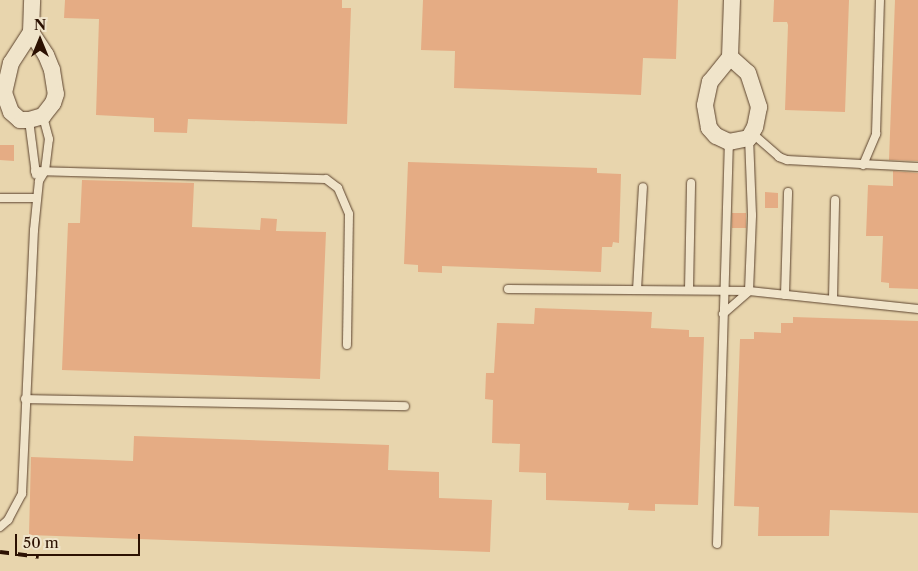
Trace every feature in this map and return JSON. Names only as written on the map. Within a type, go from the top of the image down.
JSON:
[{"type":"street","points":[[31,32],[46,55],[56,83],[53,103],[36,118],[20,120],[11,112],[4,93],[11,63],[31,32],[32,0]]},
{"type":"street","points":[[730,57],[748,73],[759,107],[751,136],[729,142],[716,136],[709,128],[705,105],[710,82],[730,57],[732,0]]},
{"type":"lane","points":[[863,165],[876,134],[880,0]]},
{"type":"lane","points":[[36,118],[35,171],[39,181]]},
{"type":"lane","points":[[0,527],[8,520],[22,494],[25,399],[37,198],[39,181],[45,171],[49,139],[36,118]]},
{"type":"lane","points":[[751,136],[779,157],[787,160],[918,167]]},
{"type":"lane","points":[[723,314],[749,291],[752,215],[751,136]]},
{"type":"lane","points":[[717,544],[723,290],[729,142]]},
{"type":"lane","points":[[35,171],[317,177],[326,179],[338,188],[349,214],[348,346]]},
{"type":"lane","points":[[689,290],[691,183]]},
{"type":"lane","points":[[638,290],[643,187]]},
{"type":"lane","points":[[785,296],[788,192]]},
{"type":"lane","points":[[0,198],[37,198]]},
{"type":"lane","points":[[833,299],[835,200]]},
{"type":"lane","points":[[508,289],[749,291],[918,309]]},
{"type":"lane","points":[[25,399],[405,406]]},
{"type":"building","points":[[65,0],[342,0],[342,8],[351,8],[347,124],[188,119],[187,133],[154,132],[154,118],[96,115],[99,19],[64,18]]},
{"type":"building","points":[[423,0],[678,0],[676,59],[643,58],[641,95],[454,88],[455,51],[421,50]]},
{"type":"building","points":[[774,0],[849,0],[845,112],[785,110],[788,25],[787,22],[773,22]]},
{"type":"building","points":[[895,0],[918,0],[918,161],[889,160]]},
{"type":"building","points":[[0,145],[14,145],[14,161],[0,160]]},
{"type":"building","points":[[408,162],[597,168],[597,173],[621,174],[619,243],[613,242],[612,247],[602,247],[601,272],[442,266],[442,273],[418,272],[418,265],[404,264]]},
{"type":"building","points":[[893,171],[918,173],[918,289],[889,288],[889,283],[881,282],[883,236],[866,236],[868,185],[893,186]]},
{"type":"building","points":[[82,180],[194,183],[192,227],[260,230],[261,218],[277,219],[276,231],[326,232],[320,379],[62,370],[68,223],[80,223]]},
{"type":"building","points":[[765,192],[778,193],[778,208],[765,208]]},
{"type":"building","points":[[732,213],[746,213],[746,228],[732,228]]},
{"type":"building","points":[[535,308],[652,312],[651,328],[689,330],[689,337],[704,337],[698,505],[655,504],[655,511],[628,510],[629,503],[546,500],[546,473],[519,472],[520,444],[492,443],[493,400],[485,399],[486,373],[494,373],[497,323],[534,324]]},
{"type":"building","points":[[793,317],[918,321],[918,513],[830,510],[829,536],[758,536],[759,507],[734,506],[740,339],[754,339],[754,332],[781,333],[781,323],[793,323]]},
{"type":"building","points":[[134,436],[389,445],[388,470],[439,472],[439,498],[492,500],[490,552],[29,535],[31,457],[133,461]]},
{"type":"railway","points":[[0,552],[39,557]]}]
